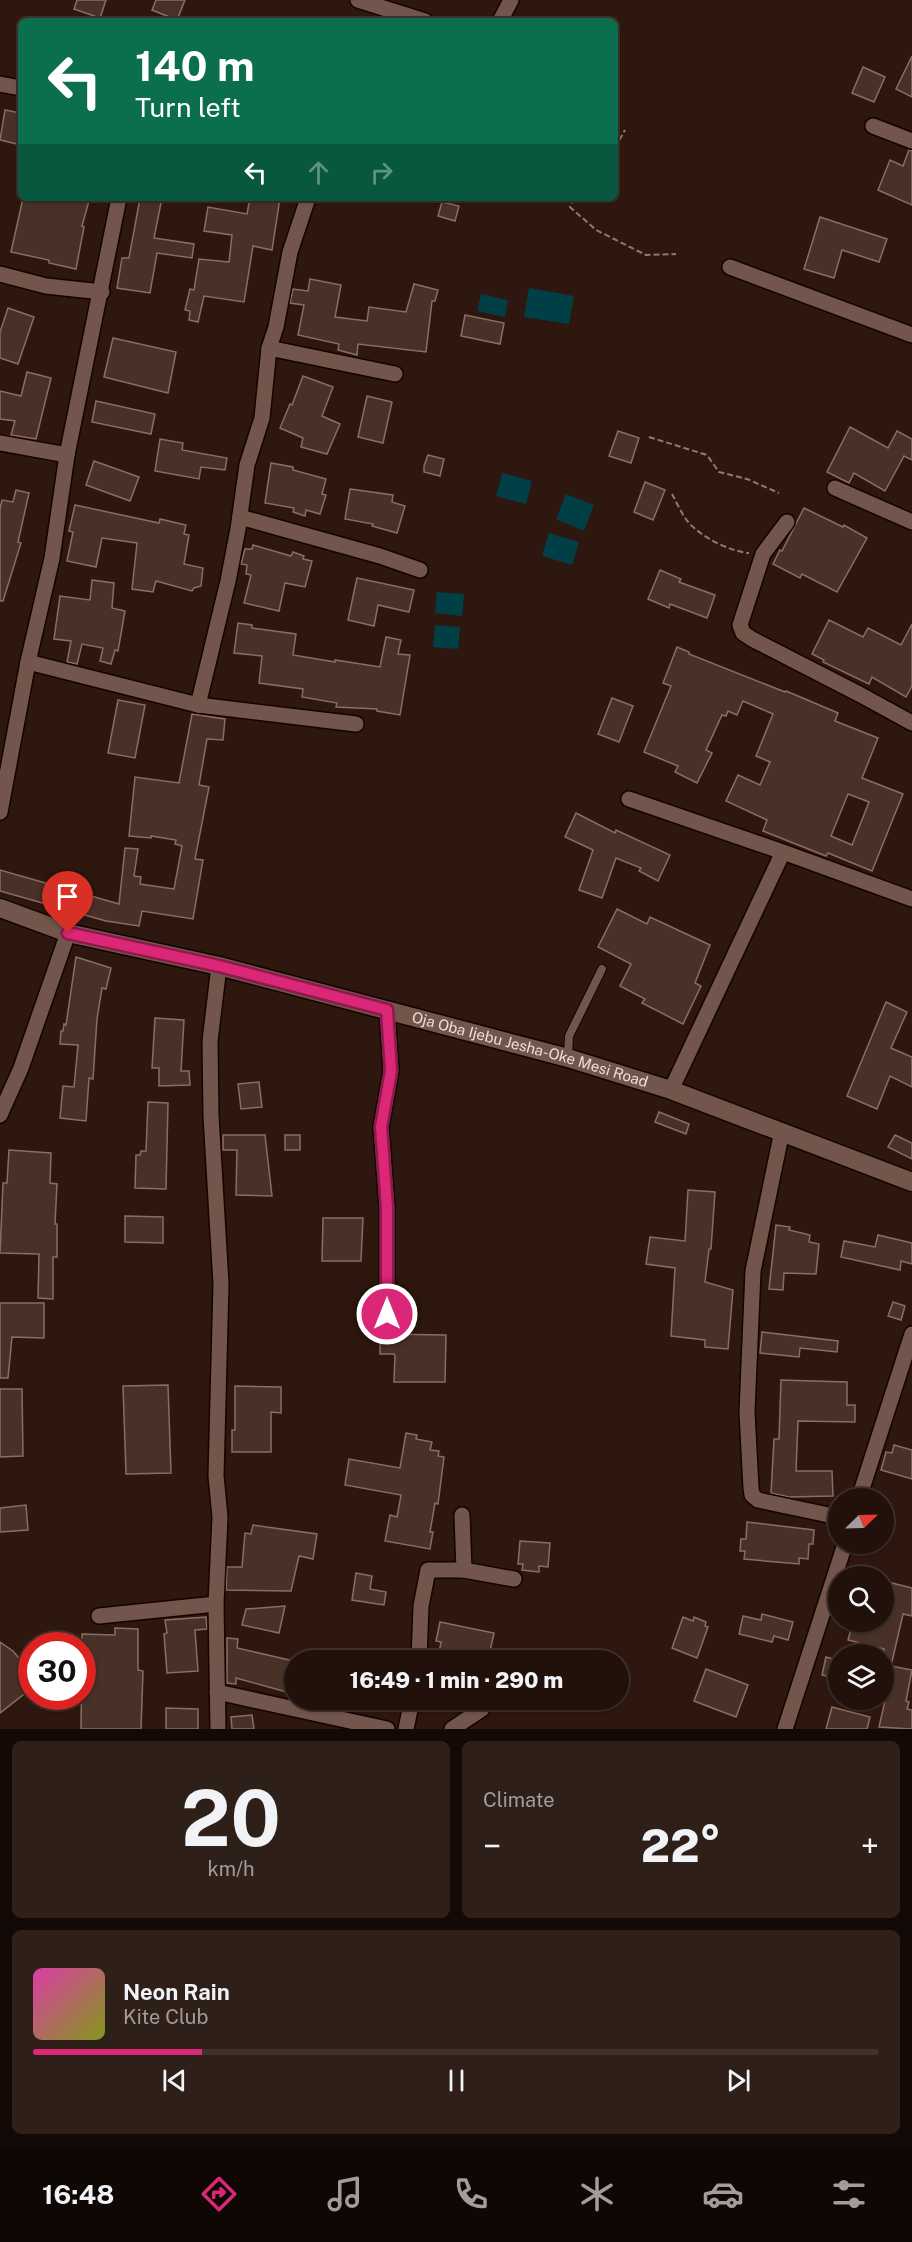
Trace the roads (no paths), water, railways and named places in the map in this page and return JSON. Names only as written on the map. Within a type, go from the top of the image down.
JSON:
[{"type":"main road","name":"Oja Oba Ijebu Jesha-Oke Mesi Road","points":[[0,908],[68,933],[219,966],[568,1058],[671,1090],[912,1182]]},
{"type":"street","points":[[358,0],[415,18]]},
{"type":"street","points":[[502,18],[511,0]]},
{"type":"street","points":[[0,84],[18,87]]},
{"type":"street","points":[[873,126],[912,141]]},
{"type":"street","points":[[0,812],[28,662],[52,558],[68,455],[118,201]]},
{"type":"street","points":[[198,705],[228,581],[247,465],[262,418],[269,348],[276,327],[290,252],[307,201]]},
{"type":"street","points":[[730,267],[912,334]]},
{"type":"street","points":[[0,274],[46,286],[102,292]]},
{"type":"street","points":[[269,348],[394,374]]},
{"type":"street","points":[[0,443],[68,455]]},
{"type":"street","points":[[835,488],[912,522]]},
{"type":"street","points":[[240,517],[380,556],[420,570]]},
{"type":"street","points":[[787,522],[763,554],[740,625],[743,633],[912,723]]},
{"type":"street","points":[[28,662],[198,705],[356,724]]},
{"type":"street","points":[[629,799],[912,899]]},
{"type":"street","points":[[671,1090],[783,852]]},
{"type":"street","points":[[0,1115],[21,1068],[68,933]]},
{"type":"street","points":[[218,1729],[216,1604],[220,1517],[216,1466],[221,1284],[212,1127],[210,1041],[219,966]]},
{"type":"street","points":[[387,1010],[391,1071],[381,1127],[387,1207],[387,1314]]},
{"type":"street","points":[[782,1131],[753,1271],[747,1412],[751,1488],[758,1500],[828,1515]]},
{"type":"street","points":[[862,1488],[912,1334]]},
{"type":"street","points":[[462,1515],[464,1570]]},
{"type":"street","points":[[785,1729],[842,1554]]},
{"type":"street","points":[[419,1650],[421,1606],[428,1570],[464,1570],[514,1579]]},
{"type":"street","points":[[99,1616],[216,1604]]},
{"type":"street","points":[[217,1692],[277,1704],[370,1728],[387,1729]]},
{"type":"street","points":[[406,1729],[410,1710]]},
{"type":"street","points":[[452,1729],[480,1710]]},
{"type":"lane","points":[[568,1058],[568,1036],[602,969]]},
{"type":"water","points":[[529,288],[574,296],[569,324],[524,317]]},
{"type":"water","points":[[481,294],[508,300],[505,317],[477,311]]},
{"type":"water","points":[[502,473],[532,481],[526,504],[496,496]]},
{"type":"water","points":[[566,494],[594,505],[584,531],[556,519]]},
{"type":"water","points":[[549,533],[579,542],[572,565],[542,556]]},
{"type":"water","points":[[437,592],[464,594],[462,616],[435,613]]},
{"type":"water","points":[[435,625],[460,627],[458,649],[433,647]]}]
